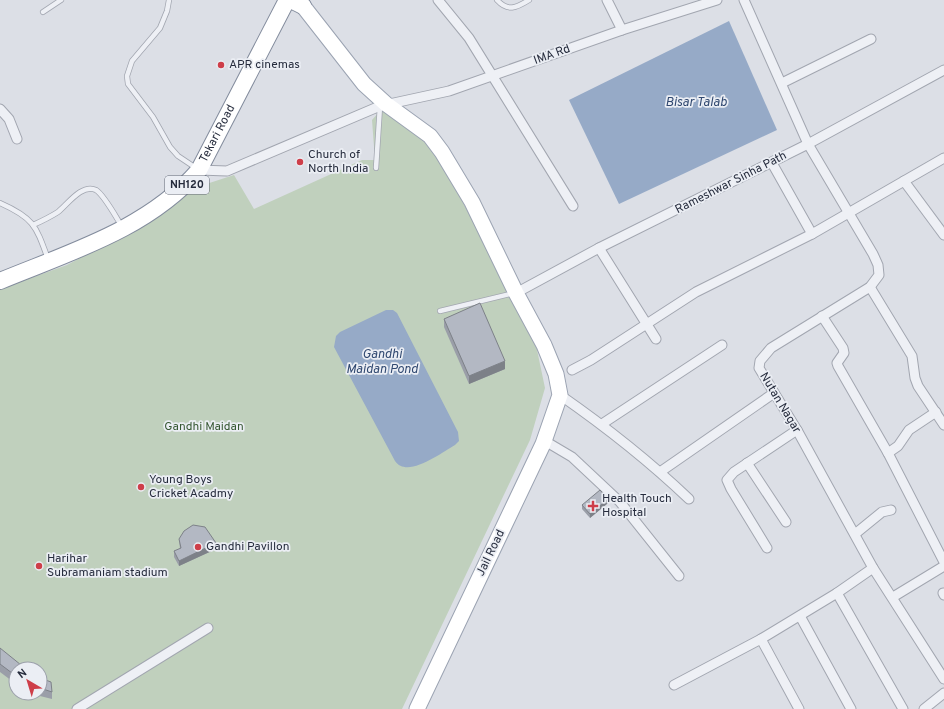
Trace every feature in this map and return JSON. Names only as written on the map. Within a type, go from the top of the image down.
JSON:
[{"type":"highway","name":"Tekari Road","points":[[0,281],[123,229],[155,211],[171,199],[199,170],[287,0]]},
{"type":"main road","points":[[298,2],[355,73],[383,105],[430,136],[442,152],[472,202],[516,293],[544,345],[556,374],[560,395]]},
{"type":"main road","name":"Jail Road","points":[[417,709],[544,440],[560,395]]},
{"type":"street","points":[[438,0],[469,38],[491,76],[573,206]]},
{"type":"street","points":[[606,0],[622,30]]},
{"type":"street","name":"IMA Rd","points":[[199,170],[227,171],[383,105],[450,91],[622,30],[716,0]]},
{"type":"street","points":[[744,0],[808,144],[878,265],[879,274],[870,287],[912,356],[915,378],[944,425]]},
{"type":"street","points":[[782,83],[871,39]]},
{"type":"street","name":"Rameshwar Sinha Path","points":[[516,293],[599,248],[772,163],[944,70]]},
{"type":"street","points":[[0,109],[11,123],[17,139]]},
{"type":"street","points":[[572,370],[696,292],[812,234],[944,158]]},
{"type":"street","points":[[772,163],[812,234]]},
{"type":"street","points":[[904,181],[944,235]]},
{"type":"street","points":[[599,248],[656,339]]},
{"type":"street","name":"Nutan Nagar","points":[[870,287],[771,348],[763,355],[759,368],[797,430],[873,568],[944,679]]},
{"type":"street","points":[[822,316],[843,348],[844,353],[837,363],[838,366],[888,453],[944,562]]},
{"type":"street","points":[[602,424],[722,345]]},
{"type":"street","points":[[660,472],[774,393]]},
{"type":"street","points":[[560,395],[602,424],[660,472],[689,499]]},
{"type":"street","points":[[888,453],[898,446],[908,430],[936,412]]},
{"type":"street","points":[[766,548],[730,489],[727,480],[729,476],[797,430]]},
{"type":"street","points":[[544,440],[572,457],[620,502],[679,576]]},
{"type":"street","points":[[748,463],[786,522]]},
{"type":"street","points":[[855,534],[882,512],[891,510]]},
{"type":"street","points":[[892,597],[944,566]]},
{"type":"street","points":[[674,685],[761,639],[800,616],[873,568]]},
{"type":"street","points":[[836,593],[903,709]]},
{"type":"street","points":[[800,616],[851,709]]},
{"type":"street","points":[[77,709],[208,628]]},
{"type":"street","points":[[761,639],[799,709]]},
{"type":"street","points":[[924,709],[944,695]]},
{"type":"lane","points":[[43,12],[61,0]]},
{"type":"lane","points":[[169,0],[164,22],[130,65],[127,76],[128,84],[152,117],[170,147],[178,156],[199,170]]},
{"type":"lane","points":[[497,0],[504,7],[512,8],[529,0]]},
{"type":"lane","points":[[376,168],[383,105]]},
{"type":"lane","points":[[33,224],[50,217],[75,196],[90,189],[96,190],[101,195],[123,229]]},
{"type":"lane","points":[[0,203],[23,214],[33,224],[37,230],[48,261]]},
{"type":"lane","points":[[440,311],[516,293]]},
{"type":"green space","name":"Gandhi Maidan","points":[[386,104],[435,148],[536,345],[545,388],[530,440],[402,709],[0,709],[0,289],[67,265],[162,214],[197,187],[234,175],[254,209],[362,160],[375,160],[372,120]]},
{"type":"water","name":"Bisar Talab","points":[[729,21],[777,130],[619,204],[569,100]]},
{"type":"water","name":"Gandhi Maidan Pond","points":[[386,310],[393,310],[397,313],[458,432],[459,441],[455,445],[416,466],[400,466],[395,461],[334,347],[336,336],[340,332]]},
{"type":"building","points":[[480,303],[505,361],[469,376],[444,319]]},
{"type":"building","points":[[600,490],[608,499],[590,514],[582,505]]},
{"type":"building","name":"Gandhi Pavillon","points":[[193,525],[205,527],[216,543],[179,561],[174,551],[181,548],[179,539],[184,531]]},
{"type":"building","points":[[0,648],[16,661],[8,661],[8,670],[0,664]]},
{"type":"building","points":[[48,681],[51,682],[52,692],[48,691]]},
{"type":"place","name":"APR cinemas","points":[[221,65]]},
{"type":"place","name":"Church of North India","points":[[300,162]]},
{"type":"place","name":"Young Boys Cricket Acadmy","points":[[141,487]]},
{"type":"place","name":"Health Touch Hospital","points":[[593,506]]},
{"type":"place","name":"Gandhi Pavillon","points":[[198,547]]},
{"type":"place","name":"Harihar Subramaniam stadium","points":[[39,566]]}]
